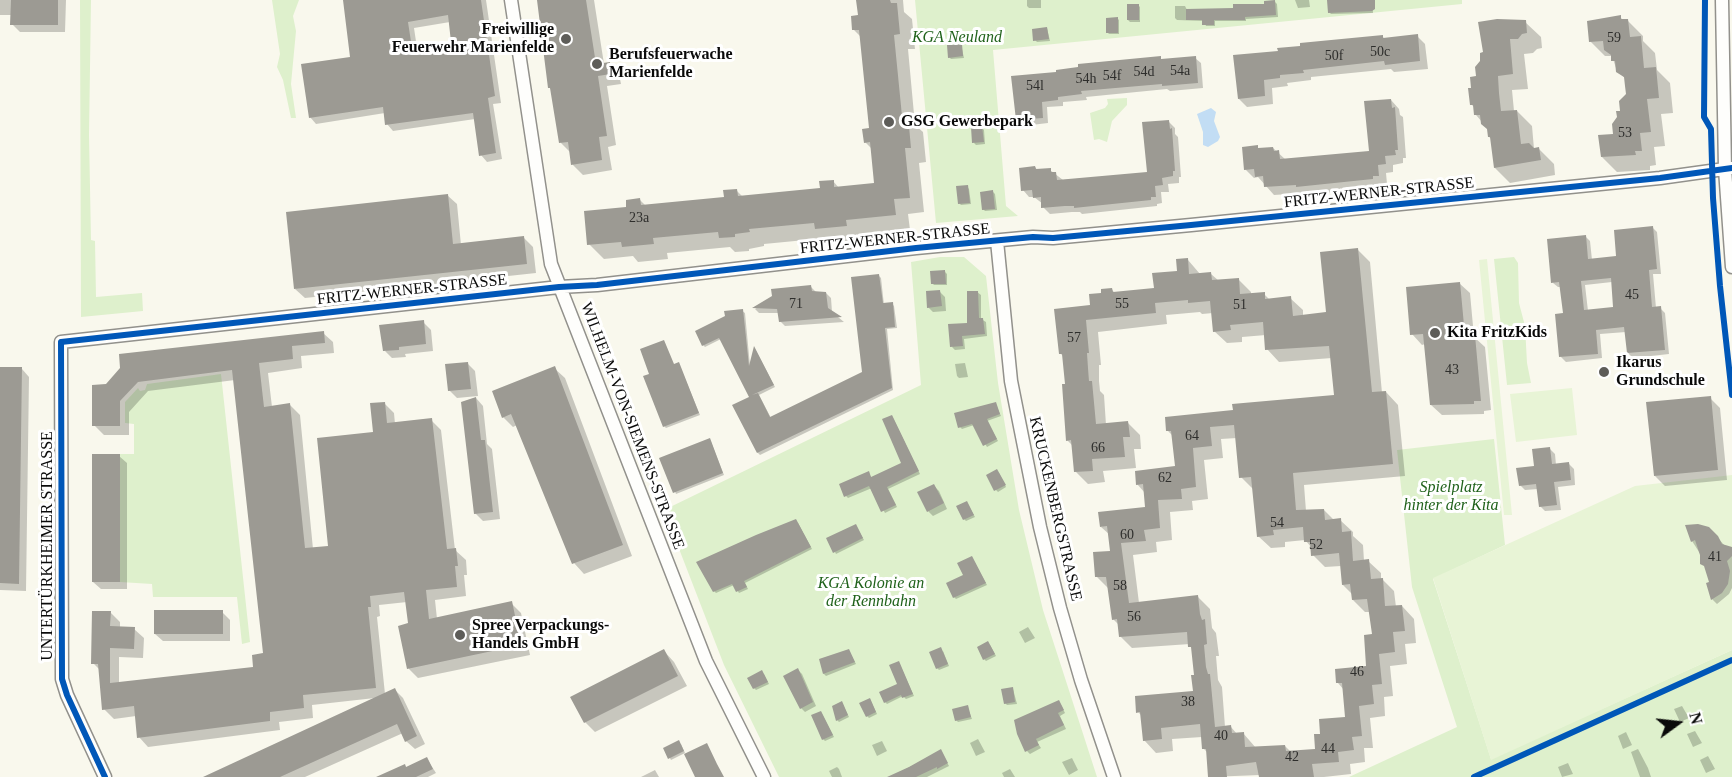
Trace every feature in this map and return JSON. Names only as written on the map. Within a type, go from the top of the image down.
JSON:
[{"type":"street","name":"WILHELM-VON-SIEMENS-STRASSE","points":[[511,0],[551,264],[706,661],[764,777]]},
{"type":"street","points":[[1722,0],[1732,267]]},
{"type":"street","name":"FRITZ-WERNER-STRASSE","points":[[62,342],[1033,237],[1053,238],[1649,180],[1729,168]]},
{"type":"street","name":"KRUCKENBERGSTRASSE","points":[[997,241],[1011,381],[1040,527],[1078,670],[1114,777]]},
{"type":"street","name":"UNTERTÜRKHEIMER STRASSE","points":[[62,342],[62,679],[67,695],[105,777]]},
{"type":"green space","points":[[80,0],[91,0],[89,135],[91,240],[95,241],[96,297],[142,293],[143,311],[81,317]]},
{"type":"green space","points":[[272,0],[299,0],[293,16],[296,31],[291,84],[296,118],[291,118],[283,80],[277,67],[280,54]]},
{"type":"green space","name":"KGA Neuland","points":[[915,0],[1462,0],[1462,4],[993,50],[1006,206],[1018,216],[936,223]]},
{"type":"green space","points":[[1127,98],[1127,105],[1112,121],[1107,142],[1094,140],[1090,113],[1105,108],[1108,104],[1107,99]]},
{"type":"green space","name":"KGA Kolonie an der Rennbahn","points":[[940,257],[964,257],[986,276],[998,383],[1019,510],[1043,610],[1097,777],[779,777],[724,665],[664,510],[921,385],[911,262]]},
{"type":"green space","points":[[1514,257],[1518,263],[1519,303],[1525,326],[1527,363],[1531,383],[1507,385],[1494,259]]},
{"type":"green space","points":[[1487,259],[1512,515],[1504,515],[1479,260]]},
{"type":"green space","points":[[221,374],[250,642],[242,644],[237,597],[153,597],[152,584],[120,582],[120,454],[134,454],[134,424],[125,423],[125,402],[138,388],[140,391],[145,390],[147,384]]},
{"type":"green space","points":[[1572,388],[1577,435],[1516,442],[1510,394]]},
{"type":"green space","name":"Spielplatz hinter der Kita","points":[[1494,439],[1505,545],[1433,579],[1491,759],[1732,650],[1732,777],[1349,777],[1457,727],[1412,587],[1397,450]]},
{"type":"green space","points":[[1732,475],[1732,650],[1491,760],[1433,578],[1635,486]]},
{"type":"water","points":[[1211,108],[1216,112],[1214,121],[1220,137],[1208,147],[1203,145],[1203,132],[1197,114]]},
{"type":"building","points":[[11,0],[58,0],[58,25],[10,25]]},
{"type":"building","points":[[343,0],[481,0],[495,96],[488,98],[496,153],[479,156],[473,113],[385,125],[383,107],[309,118],[301,64],[350,57]],"holes":[[[448,15],[451,42],[412,48],[408,22]]]},
{"type":"building","points":[[537,0],[586,0],[596,64],[610,62],[611,74],[598,76],[607,136],[599,137],[602,160],[571,165],[568,142],[559,143],[550,88],[548,88]]},
{"type":"building","name":"GSG Gewerbepark","points":[[856,0],[890,0],[891,3],[897,3],[900,34],[894,35],[902,116],[908,115],[911,148],[905,148],[910,198],[894,199],[896,215],[846,220],[847,226],[815,229],[814,223],[749,229],[750,232],[735,234],[735,237],[719,238],[718,232],[653,238],[654,244],[622,247],[621,242],[587,245],[584,211],[626,207],[626,200],[640,198],[641,205],[724,197],[723,190],[737,189],[738,196],[820,188],[819,181],[834,180],[834,187],[874,183],[870,142],[864,143],[862,129],[869,128],[859,30],[852,30],[851,16],[858,15]]},
{"type":"building","points":[[1275,0],[1276,15],[1245,17],[1245,20],[1214,20],[1214,25],[1202,25],[1202,20],[1186,20],[1186,9],[1233,8],[1233,4],[1264,4],[1264,1]]},
{"type":"building","points":[[1327,0],[1375,0],[1375,9],[1328,13]]},
{"type":"building","points":[[1127,4],[1139,4],[1139,20],[1127,20]]},
{"type":"building","points":[[1621,15],[1621,19],[1628,19],[1630,37],[1641,36],[1644,68],[1656,67],[1659,98],[1647,99],[1651,132],[1640,133],[1642,151],[1635,151],[1636,155],[1601,157],[1598,135],[1613,134],[1612,124],[1617,117],[1616,111],[1620,111],[1619,101],[1626,94],[1624,77],[1616,72],[1615,61],[1611,61],[1611,55],[1604,50],[1603,41],[1589,42],[1587,21]]},
{"type":"building","points":[[1118,17],[1118,33],[1106,33],[1106,18]]},
{"type":"building","points":[[1497,19],[1526,20],[1527,33],[1522,34],[1518,39],[1510,39],[1513,74],[1498,76],[1499,93],[1501,111],[1517,110],[1521,144],[1529,143],[1534,148],[1539,147],[1541,160],[1494,168],[1490,137],[1488,137],[1487,129],[1481,124],[1480,115],[1474,115],[1468,88],[1471,88],[1470,77],[1476,76],[1475,67],[1480,61],[1480,53],[1483,52],[1478,22]]},
{"type":"building","points":[[1047,27],[1049,39],[1033,41],[1032,29]]},
{"type":"building","points":[[1418,34],[1420,61],[1385,65],[1384,61],[1303,70],[1304,73],[1280,75],[1280,78],[1264,80],[1265,96],[1238,99],[1233,55],[1278,51],[1277,48],[1300,46],[1300,43]]},
{"type":"building","points":[[962,44],[963,56],[948,58],[947,45]]},
{"type":"building","points":[[1161,56],[1161,59],[1196,56],[1198,83],[1081,91],[1082,94],[1042,102],[1043,118],[1016,120],[1011,76],[1056,72],[1056,70],[1078,67],[1078,64]]},
{"type":"building","points":[[1391,99],[1392,108],[1395,107],[1398,150],[1395,150],[1396,155],[1385,156],[1386,164],[1378,165],[1379,176],[1373,176],[1373,179],[1296,187],[1296,185],[1264,187],[1263,176],[1255,177],[1254,169],[1244,170],[1242,147],[1258,145],[1258,148],[1273,147],[1274,151],[1279,150],[1280,159],[1369,151],[1364,101]]},
{"type":"building","points":[[1169,120],[1170,129],[1172,128],[1175,171],[1173,171],[1173,176],[1162,178],[1163,185],[1155,186],[1156,197],[1151,197],[1151,200],[1074,208],[1074,206],[1065,206],[1041,208],[1041,197],[1033,198],[1032,190],[1021,191],[1019,168],[1035,166],[1036,169],[1051,168],[1051,172],[1056,172],[1057,180],[1147,172],[1142,122]]},
{"type":"building","points":[[982,126],[984,142],[972,143],[971,127]]},
{"type":"building","points":[[968,185],[970,203],[958,204],[956,186]]},
{"type":"building","points":[[993,190],[995,209],[982,210],[980,192]]},
{"type":"building","points":[[448,194],[453,244],[524,236],[527,264],[294,289],[286,212]]},
{"type":"building","points":[[1653,226],[1657,269],[1649,270],[1652,307],[1661,306],[1665,350],[1627,353],[1624,327],[1596,330],[1598,354],[1559,357],[1555,314],[1563,313],[1559,282],[1551,283],[1547,239],[1586,235],[1588,259],[1616,256],[1614,230]],"holes":[[[1611,278],[1613,307],[1584,310],[1581,281]]]},
{"type":"building","points":[[1358,248],[1372,392],[1386,391],[1393,464],[1293,473],[1296,510],[1324,509],[1325,520],[1341,518],[1342,532],[1351,531],[1353,561],[1369,559],[1371,579],[1383,578],[1385,606],[1402,605],[1405,631],[1393,632],[1395,652],[1379,654],[1382,684],[1372,685],[1374,704],[1359,706],[1362,736],[1352,737],[1354,750],[1338,752],[1339,762],[1312,764],[1314,777],[1259,777],[1256,762],[1226,766],[1227,777],[1208,777],[1206,749],[1202,749],[1200,724],[1161,728],[1162,739],[1143,741],[1140,712],[1136,713],[1135,696],[1193,691],[1191,647],[1188,647],[1187,632],[1119,637],[1117,619],[1112,620],[1106,577],[1095,577],[1093,552],[1110,551],[1107,526],[1100,527],[1098,512],[1145,507],[1143,484],[1136,485],[1135,471],[1175,466],[1171,431],[1166,431],[1165,417],[1233,410],[1232,404],[1334,395],[1329,346],[1265,350],[1263,322],[1230,325],[1231,330],[1213,332],[1210,301],[1155,303],[1156,313],[1086,320],[1089,381],[1092,381],[1096,424],[1128,421],[1130,437],[1123,437],[1125,457],[1092,459],[1093,471],[1074,472],[1071,440],[1066,441],[1062,384],[1065,384],[1054,309],[1090,305],[1089,294],[1101,293],[1101,289],[1112,288],[1113,292],[1154,288],[1152,273],[1177,271],[1176,259],[1188,258],[1189,274],[1211,272],[1212,280],[1239,278],[1240,294],[1265,292],[1265,299],[1291,296],[1293,316],[1326,312],[1320,252]],"holes":[[[1234,425],[1239,478],[1251,477],[1257,537],[1274,535],[1273,530],[1303,527],[1304,542],[1310,542],[1311,556],[1339,553],[1342,585],[1350,584],[1352,600],[1367,599],[1372,634],[1364,635],[1366,666],[1335,669],[1336,683],[1342,683],[1345,717],[1319,719],[1320,734],[1314,734],[1315,749],[1286,751],[1285,745],[1245,747],[1244,732],[1232,733],[1231,725],[1215,727],[1210,674],[1206,667],[1205,619],[1202,620],[1200,614],[1198,595],[1129,603],[1121,543],[1146,541],[1144,530],[1160,528],[1158,500],[1182,499],[1181,489],[1196,487],[1193,448],[1212,446],[1210,427]]]},
{"type":"building","points":[[945,270],[946,284],[931,284],[930,271]]},
{"type":"building","points":[[879,274],[883,303],[893,302],[895,327],[885,328],[892,388],[757,453],[732,405],[749,397],[719,338],[702,346],[695,331],[725,316],[724,311],[743,309],[749,366],[754,346],[774,385],[752,395],[758,393],[770,417],[862,372],[851,277]]},
{"type":"building","points":[[1460,282],[1465,336],[1475,335],[1481,401],[1474,401],[1474,404],[1430,405],[1423,334],[1410,335],[1406,287]]},
{"type":"building","points":[[811,285],[812,291],[826,292],[828,308],[842,317],[779,322],[777,309],[752,308],[772,296],[771,289]]},
{"type":"building","points":[[940,290],[942,306],[927,308],[926,291]]},
{"type":"building","points":[[967,291],[978,291],[979,318],[983,318],[985,334],[962,336],[963,346],[950,347],[948,324],[967,323]]},
{"type":"building","points":[[424,320],[426,344],[383,351],[379,325]]},
{"type":"building","points":[[324,331],[325,343],[292,346],[293,359],[259,363],[264,407],[290,403],[305,548],[328,546],[317,438],[373,432],[370,403],[385,402],[387,423],[432,418],[447,549],[456,548],[458,566],[455,566],[457,587],[426,590],[429,619],[512,601],[521,645],[407,669],[398,626],[408,623],[404,592],[370,596],[371,607],[368,607],[376,688],[303,695],[304,708],[270,712],[270,721],[137,738],[134,706],[102,710],[98,664],[91,664],[92,611],[111,611],[110,626],[135,627],[134,649],[110,648],[110,683],[253,667],[252,655],[263,653],[232,370],[138,382],[120,401],[120,426],[92,426],[92,385],[106,384],[120,368],[119,354]]},
{"type":"building","points":[[664,340],[674,364],[679,362],[699,413],[663,427],[643,376],[649,374],[640,349]]},
{"type":"building","points":[[468,362],[471,389],[448,391],[445,364]]},
{"type":"building","points":[[555,366],[623,545],[572,564],[511,414],[502,418],[492,391]]},
{"type":"building","points":[[0,367],[22,367],[19,584],[0,583]]},
{"type":"building","points":[[1711,396],[1718,470],[1654,476],[1646,402]]},
{"type":"building","points":[[476,397],[481,440],[485,440],[493,512],[474,514],[461,402]]},
{"type":"building","points":[[996,402],[1000,414],[987,419],[997,439],[983,446],[972,424],[958,428],[954,413]]},
{"type":"building","points":[[892,415],[919,471],[887,487],[896,505],[881,512],[869,486],[844,497],[839,484],[869,471],[871,477],[901,463],[882,419]]},
{"type":"building","points":[[710,438],[723,473],[673,493],[659,458]]},
{"type":"building","points":[[1550,447],[1552,464],[1569,462],[1571,480],[1554,482],[1557,505],[1539,507],[1536,484],[1519,486],[1516,468],[1534,466],[1532,449]]},
{"type":"building","points":[[92,454],[120,454],[120,582],[92,582]]},
{"type":"building","points":[[997,469],[1006,485],[994,491],[986,475]]},
{"type":"building","points":[[934,484],[944,503],[927,512],[917,492]]},
{"type":"building","points":[[967,501],[974,515],[963,520],[956,506]]},
{"type":"building","points":[[796,519],[811,547],[744,581],[747,587],[736,592],[732,584],[713,592],[696,562]]},
{"type":"building","points":[[856,524],[863,538],[833,553],[826,538]]},
{"type":"building","points":[[1698,524],[1709,527],[1722,544],[1732,547],[1732,556],[1727,561],[1730,571],[1728,584],[1722,593],[1711,600],[1706,583],[1709,582],[1704,566],[1700,564],[1700,555],[1695,540],[1691,542],[1685,525]]},
{"type":"building","points":[[972,556],[986,583],[953,598],[946,583],[963,575],[957,563]]},
{"type":"building","points":[[154,610],[223,610],[223,634],[154,634]]},
{"type":"building","points":[[988,641],[995,654],[983,660],[977,647]]},
{"type":"building","points":[[941,647],[948,664],[936,669],[929,652]]},
{"type":"building","points":[[664,649],[678,676],[584,723],[570,697]]},
{"type":"building","points":[[849,649],[855,662],[823,674],[819,659]]},
{"type":"building","points":[[899,661],[913,694],[902,698],[901,695],[884,703],[879,692],[897,684],[889,665]]},
{"type":"building","points":[[798,668],[813,702],[800,709],[783,676]]},
{"type":"building","points":[[762,670],[768,682],[753,689],[747,678]]},
{"type":"building","points":[[1013,687],[1015,702],[1004,704],[1001,689]]},
{"type":"building","points":[[395,688],[417,736],[405,742],[397,724],[280,777],[203,777]]},
{"type":"building","points":[[870,698],[876,712],[866,717],[859,703]]},
{"type":"building","points":[[1059,700],[1064,710],[1058,713],[1064,725],[1036,739],[1039,745],[1025,752],[1014,720]]},
{"type":"building","points":[[842,701],[848,715],[836,721],[832,706]]},
{"type":"building","points":[[968,705],[971,717],[955,721],[952,709]]},
{"type":"building","points":[[821,711],[833,735],[822,740],[811,715]]},
{"type":"building","points":[[679,740],[684,751],[668,759],[663,748]]},
{"type":"building","points":[[707,743],[724,777],[695,777],[684,754]]},
{"type":"building","points":[[941,749],[948,763],[937,769],[937,767],[916,777],[887,777],[909,767]]},
{"type":"building","points":[[427,757],[433,769],[416,777],[376,777],[405,764],[406,767]]},
{"type":"cycle path","points":[[1705,0],[1704,117],[1711,129],[1713,198],[1732,395]]},
{"type":"cycle path","points":[[105,777],[67,695],[62,679],[61,342],[559,287],[597,285],[916,248],[1191,225],[1660,178],[1732,168]]},
{"type":"cycle path","points":[[1474,777],[1732,660]]},
{"type":"place","name":"Freiwillige Feuerwehr Marienfelde","points":[[566,39]]},
{"type":"place","name":"Berufsfeuerwache Marienfelde","points":[[597,64]]},
{"type":"place","name":"GSG Gewerbepark","points":[[889,122]]},
{"type":"place","name":"Kita FritzKids","points":[[1435,333]]},
{"type":"place","name":"Ikarus Grundschule","points":[[1604,372]]},
{"type":"place","name":"Spree Verpackungs- Handels GmbH","points":[[460,635]]}]
